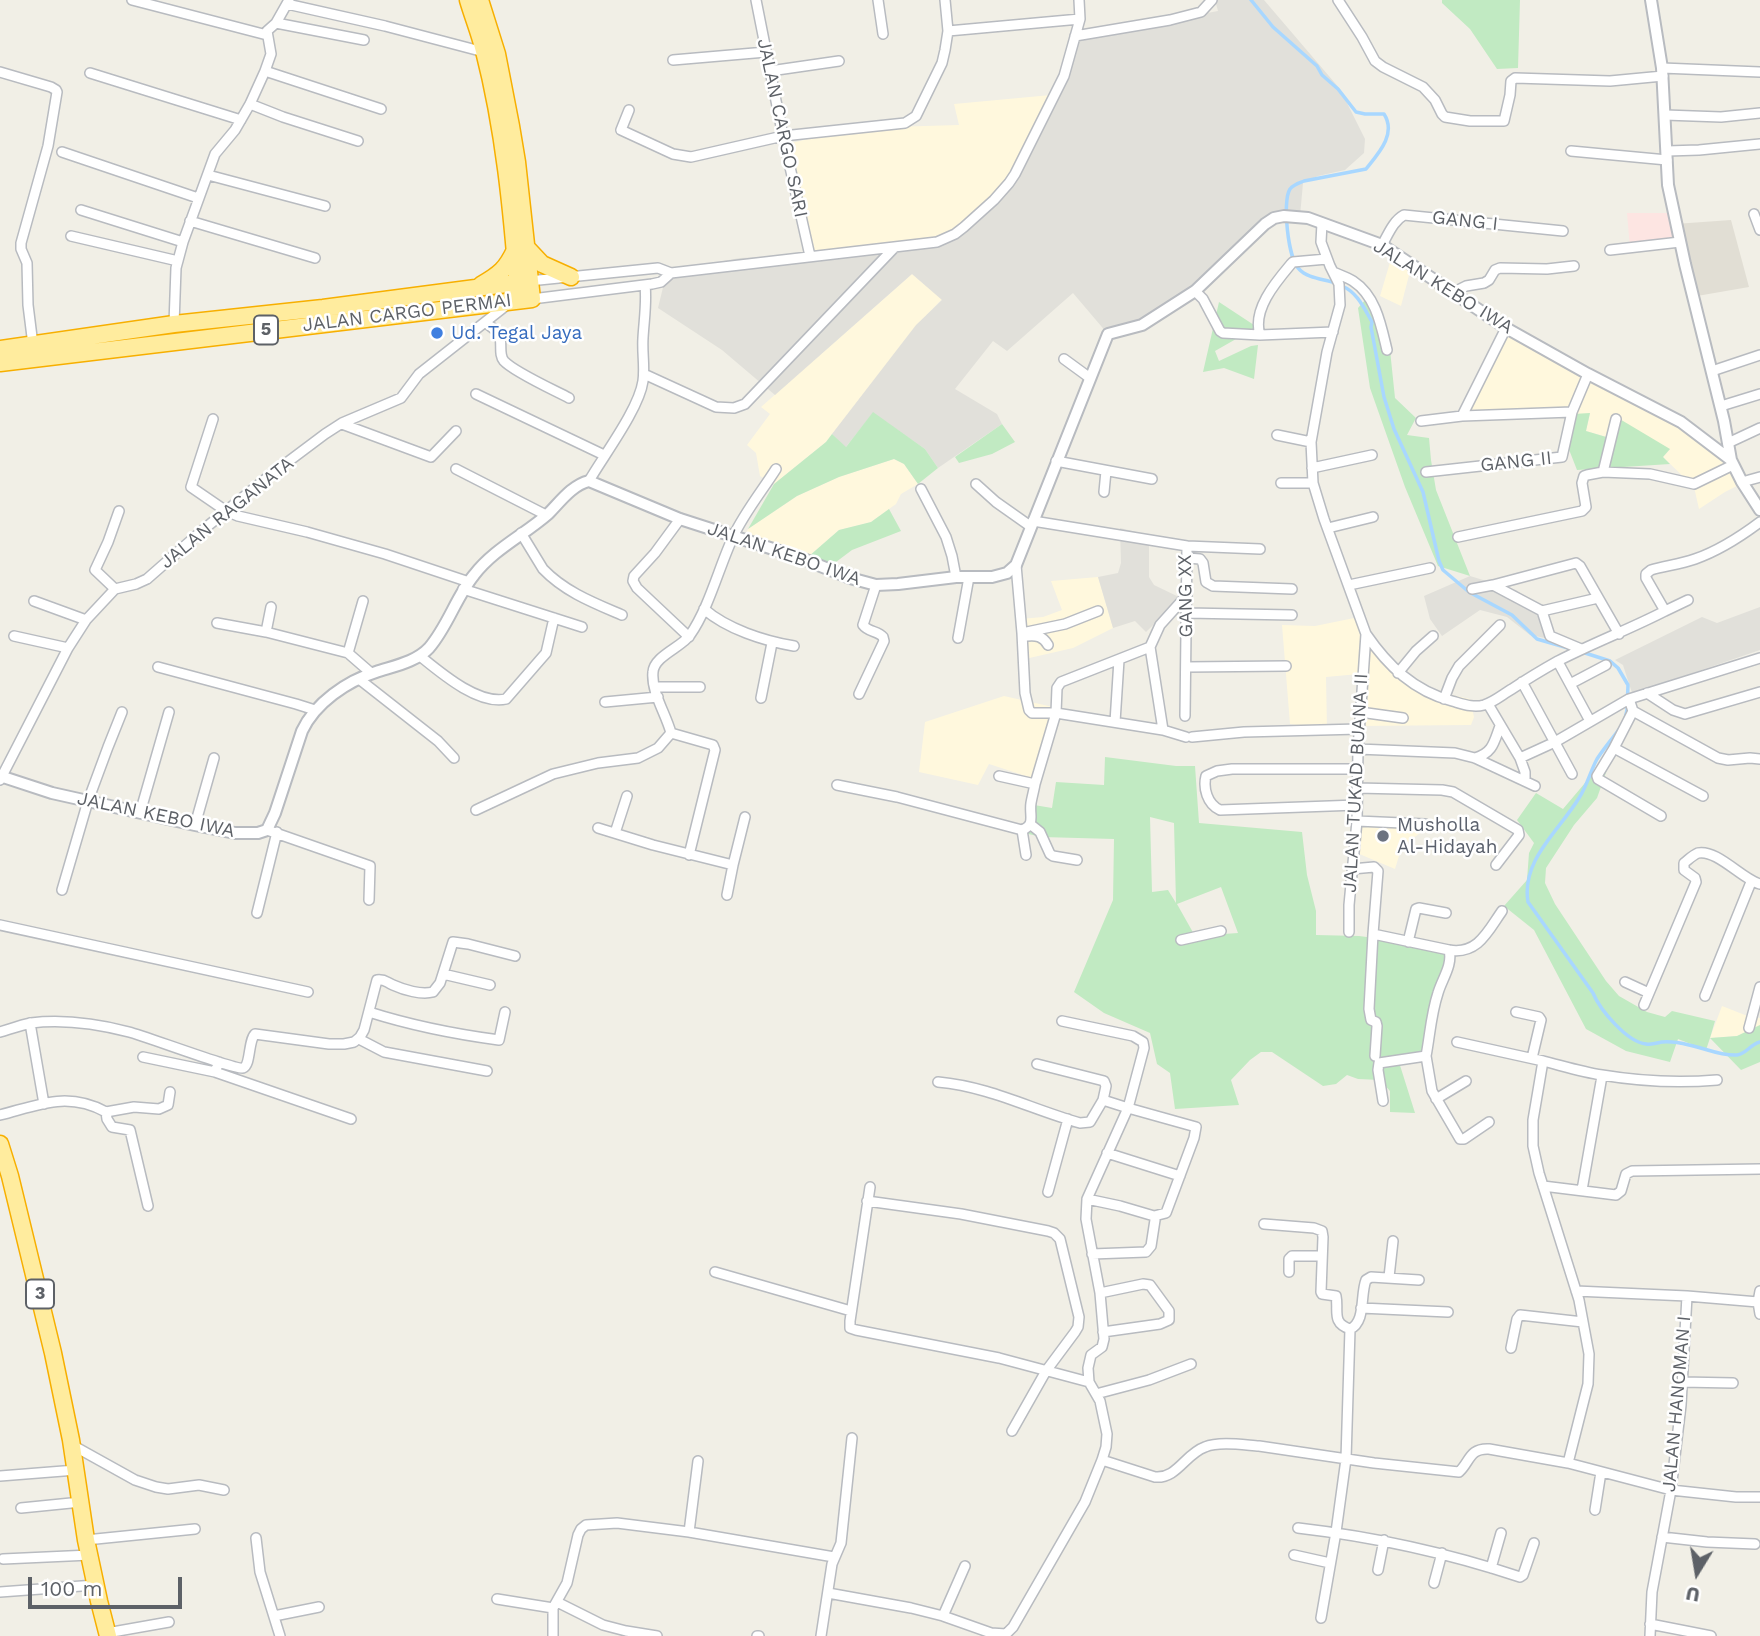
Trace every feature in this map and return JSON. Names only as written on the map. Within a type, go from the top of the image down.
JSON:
[{"type":"highway","points":[[468,0],[484,52],[521,248],[542,264],[571,277]]},
{"type":"highway","points":[[480,0],[497,54],[511,126],[523,282],[521,300]]},
{"type":"highway","points":[[469,290],[484,284],[503,270],[521,248]]},
{"type":"highway","name":"JALAN CARGO PERMAI","points":[[0,349],[174,324],[523,282]]},
{"type":"highway","name":"JALAN CARGO PERMAI","points":[[0,363],[521,300]]},
{"type":"highway","name":"3","points":[[0,1144],[41,1297],[72,1445],[95,1585],[108,1635]]},
{"type":"street","points":[[132,0],[267,34]]},
{"type":"street","name":"JALAN CARGO SARI","points":[[756,0],[810,256]]},
{"type":"street","points":[[878,0],[883,34]]},
{"type":"street","points":[[629,110],[621,130],[664,150],[697,156],[783,136],[909,121],[918,112],[946,50],[948,31],[945,0]]},
{"type":"street","name":"JALAN CARGO PERMAI","points":[[523,282],[659,268],[671,273],[894,248],[937,242],[954,234],[994,200],[1009,183],[1064,76],[1080,19],[1079,0]]},
{"type":"street","points":[[1075,36],[1201,12],[1212,0]]},
{"type":"street","points":[[1338,0],[1375,61],[1423,87],[1435,100],[1442,114],[1449,118],[1504,121],[1511,81],[1516,78],[1610,81],[1662,72],[1760,72]]},
{"type":"street","points":[[1651,0],[1662,72],[1668,185],[1680,243],[1721,406],[1732,463],[1760,510]]},
{"type":"street","points":[[174,324],[175,280],[190,220],[215,154],[232,135],[265,71],[271,54],[267,31],[276,23],[288,2],[484,52]]},
{"type":"street","points":[[948,31],[1080,19]]},
{"type":"street","points":[[276,23],[364,40]]},
{"type":"street","points":[[673,60],[766,52]]},
{"type":"street","points":[[770,71],[839,61]]},
{"type":"street","points":[[265,71],[381,109]]},
{"type":"street","points":[[0,72],[51,87],[57,92],[50,136],[21,243],[27,263],[33,345]]},
{"type":"street","points":[[90,73],[241,120]]},
{"type":"street","points":[[250,104],[358,141]]},
{"type":"street","points":[[1665,116],[1721,117],[1760,113]]},
{"type":"street","points":[[1571,151],[1667,156],[1760,144]]},
{"type":"street","points":[[62,152],[198,198]]},
{"type":"street","points":[[208,175],[325,206]]},
{"type":"street","points":[[81,210],[183,242]]},
{"type":"street","points":[[1754,214],[1760,230]]},
{"type":"street","name":"GANG I","points":[[1382,245],[1400,216],[1404,215],[1563,231]]},
{"type":"street","name":"JALAN KEBO IWA","points":[[589,481],[680,519],[876,585],[956,577],[999,576],[1007,573],[1016,565],[1108,334],[1142,324],[1195,290],[1265,223],[1284,216],[1308,218],[1382,245],[1506,328],[1681,422],[1732,463]]},
{"type":"street","points":[[190,220],[315,258]]},
{"type":"street","points":[[1322,223],[1321,242],[1339,284],[1340,305],[1327,352],[1311,442],[1313,483],[1366,634],[1398,673],[1419,689],[1444,699],[1476,706],[1488,704],[1579,650],[1619,634],[1688,600]]},
{"type":"street","points":[[72,236],[178,261]]},
{"type":"street","points":[[1610,250],[1680,243]]},
{"type":"street","points":[[643,374],[716,407],[734,408],[745,404],[894,248]]},
{"type":"street","points":[[1260,335],[1258,322],[1266,298],[1291,264],[1327,259]]},
{"type":"street","points":[[1454,292],[1466,286],[1484,283],[1500,268],[1547,269],[1574,266]]},
{"type":"street","points":[[1333,272],[1351,279],[1372,301],[1387,350]]},
{"type":"street","name":"JALAN CARGO PERMAI","points":[[521,300],[645,285],[661,282],[671,273]]},
{"type":"street","points":[[605,274],[605,290]]},
{"type":"street","points":[[257,913],[275,813],[307,721],[315,710],[359,679],[420,656],[443,629],[466,585],[476,572],[505,545],[546,516],[579,484],[589,481],[640,401],[643,383],[645,285]]},
{"type":"street","points":[[1195,290],[1223,333],[1260,335],[1333,332]]},
{"type":"street","name":"JALAN RAGANATA","points":[[0,778],[68,648],[86,620],[115,589],[147,579],[226,511],[325,434],[401,398],[419,374],[521,300]]},
{"type":"street","points":[[486,323],[498,332],[501,357],[504,361],[569,398]]},
{"type":"street","points":[[1462,416],[1506,328]]},
{"type":"street","points":[[1712,371],[1760,355]]},
{"type":"street","points":[[1063,359],[1090,378]]},
{"type":"street","name":"GANG II","points":[[1426,472],[1562,457],[1572,412],[1588,374]]},
{"type":"street","points":[[476,394],[604,455]]},
{"type":"street","points":[[1721,406],[1760,394]]},
{"type":"street","points":[[1421,421],[1462,416],[1572,412]]},
{"type":"street","points":[[213,419],[191,487],[226,511],[247,519],[307,532],[385,554],[582,627]]},
{"type":"street","points":[[1603,472],[1616,419]]},
{"type":"street","points":[[342,424],[431,457],[456,431]]},
{"type":"street","points":[[1728,443],[1760,428]]},
{"type":"street","points":[[1708,443],[1718,441],[1726,431]]},
{"type":"street","points":[[1277,435],[1311,442]]},
{"type":"street","points":[[1312,468],[1372,455]]},
{"type":"street","points":[[1056,461],[1152,479]]},
{"type":"street","points":[[1458,537],[1582,512],[1586,507],[1583,478],[1587,475],[1603,472],[1650,474],[1694,484],[1732,463]]},
{"type":"street","points":[[456,469],[546,516]]},
{"type":"street","points":[[671,733],[655,687],[654,666],[689,637],[704,609],[734,535],[776,469]]},
{"type":"street","points":[[1104,492],[1106,471]]},
{"type":"street","points":[[1742,482],[1760,477]]},
{"type":"street","points":[[1281,483],[1313,483]]},
{"type":"street","points":[[976,484],[996,502],[1031,524]]},
{"type":"street","points":[[921,489],[946,537],[956,577]]},
{"type":"street","points":[[115,589],[95,570],[119,511]]},
{"type":"street","points":[[1328,528],[1373,517]]},
{"type":"street","points":[[680,519],[634,576],[633,582],[689,637]]},
{"type":"street","points":[[1665,611],[1646,574],[1651,570],[1712,552],[1760,523]]},
{"type":"street","name":"GANG XX","points":[[1031,524],[1187,546],[1185,716]]},
{"type":"street","points":[[521,533],[548,575],[575,595],[622,615]]},
{"type":"street","points":[[1187,546],[1260,549]]},
{"type":"street","points":[[1187,558],[1200,559],[1206,582],[1213,586],[1292,589]]},
{"type":"street","points":[[1472,589],[1576,563],[1619,634]]},
{"type":"street","points":[[1016,565],[1024,693],[1029,710],[1035,713],[1056,713],[1115,722],[1189,737],[1244,732],[1359,729]]},
{"type":"street","points":[[1349,585],[1430,568]]},
{"type":"street","points":[[958,638],[969,577]]},
{"type":"street","points":[[859,694],[884,641],[881,634],[866,629],[863,625],[876,585]]},
{"type":"street","points":[[1493,585],[1542,611],[1598,598]]},
{"type":"street","points":[[1163,730],[1150,647],[1160,625],[1187,595]]},
{"type":"street","points":[[34,601],[86,620]]},
{"type":"street","points":[[348,653],[363,601]]},
{"type":"street","points":[[266,632],[271,607]]},
{"type":"street","points":[[704,609],[725,622],[772,643],[794,646]]},
{"type":"street","points":[[1022,635],[1065,624],[1098,611]]},
{"type":"street","points":[[1542,611],[1550,636],[1579,650]]},
{"type":"street","points":[[1187,613],[1292,615]]},
{"type":"street","points":[[420,656],[447,678],[475,694],[506,699],[546,653],[554,618]]},
{"type":"street","points":[[217,623],[266,632],[348,653],[372,673]]},
{"type":"street","points":[[1444,699],[1460,666],[1500,625]]},
{"type":"street","name":"JALAN TUKAD BUANA II","points":[[1349,932],[1366,634]]},
{"type":"street","points":[[1022,635],[1035,635],[1048,645]]},
{"type":"street","points":[[14,636],[68,648]]},
{"type":"street","points":[[1398,673],[1416,650],[1433,636]]},
{"type":"street","points":[[761,698],[772,643]]},
{"type":"street","points":[[837,785],[897,797],[1022,830],[1027,829],[1035,784],[1056,713],[1059,684],[1150,647]]},
{"type":"street","points":[[1519,756],[1555,742],[1627,701],[1760,658]]},
{"type":"street","points":[[1115,722],[1119,660]]},
{"type":"street","points":[[1558,662],[1590,721]]},
{"type":"street","points":[[1186,667],[1286,666]]},
{"type":"street","points":[[1570,684],[1606,666]]},
{"type":"street","points":[[158,667],[315,710]]},
{"type":"street","points":[[359,679],[438,741],[454,758]]},
{"type":"street","points":[[1522,682],[1572,774]]},
{"type":"street","points":[[655,687],[700,687]]},
{"type":"street","points":[[1647,693],[1673,710],[1685,714],[1760,692]]},
{"type":"street","points":[[605,702],[658,697]]},
{"type":"street","points":[[1627,701],[1633,711],[1718,758],[1760,760]]},
{"type":"street","points":[[1488,704],[1519,756],[1525,772],[1525,781]]},
{"type":"street","points":[[1633,711],[1597,776],[1661,816]]},
{"type":"street","points":[[62,890],[88,802],[122,712]]},
{"type":"street","points":[[140,813],[169,712]]},
{"type":"street","points":[[1360,712],[1403,718]]},
{"type":"street","points":[[1475,758],[1489,751],[1500,726]]},
{"type":"street","points":[[476,810],[553,774],[598,763],[638,758],[658,748],[671,733]]},
{"type":"street","points":[[671,733],[712,745],[715,750],[689,855]]},
{"type":"street","points":[[1614,748],[1703,796]]},
{"type":"street","points":[[1358,749],[1445,751],[1475,758],[1535,786]]},
{"type":"street","points":[[195,825],[214,758]]},
{"type":"street","points":[[1357,769],[1232,769],[1206,776],[1205,783],[1209,800],[1220,810],[1357,805]]},
{"type":"street","points":[[999,776],[1035,784]]},
{"type":"street","name":"JALAN KEBO IWA","points":[[0,778],[88,802],[235,833],[272,831]]},
{"type":"street","points":[[1357,788],[1453,792],[1518,831],[1519,835],[1496,866]]},
{"type":"street","points":[[615,833],[627,796]]},
{"type":"street","points":[[727,895],[745,817]]},
{"type":"street","points":[[1357,821],[1425,824]]},
{"type":"street","points":[[1030,824],[1040,832],[1050,854],[1077,860]]},
{"type":"street","points":[[598,828],[733,865]]},
{"type":"street","points":[[1022,830],[1026,855]]},
{"type":"street","points":[[272,831],[370,866],[369,900]]},
{"type":"street","points":[[1644,1005],[1696,883],[1693,876],[1684,870],[1684,863],[1696,854],[1703,853],[1728,864],[1755,883],[1705,996]]},
{"type":"street","points":[[1352,869],[1374,867],[1378,871],[1369,1009],[1371,1020],[1376,1022],[1377,1026],[1375,1056]]},
{"type":"street","points":[[1408,942],[1416,909],[1446,913]]},
{"type":"street","points":[[1373,934],[1460,951],[1476,946],[1502,911]]},
{"type":"street","points":[[0,925],[308,992]]},
{"type":"street","points":[[1181,940],[1221,931]]},
{"type":"street","points":[[0,1032],[30,1023],[76,1023],[128,1032],[243,1068],[247,1065],[251,1039],[255,1034],[329,1044],[349,1044],[359,1039],[364,1030],[377,980],[383,979],[396,986],[428,994],[436,990],[453,942],[515,956]]},
{"type":"street","points":[[1450,950],[1450,965],[1438,993],[1426,1056],[1432,1091],[1460,1139],[1489,1122]]},
{"type":"street","points":[[443,974],[490,985]]},
{"type":"street","points":[[1625,982],[1649,993]]},
{"type":"street","points":[[1749,1028],[1760,988]]},
{"type":"street","points":[[369,1012],[453,1034],[499,1040],[505,1012]]},
{"type":"street","points":[[1516,1012],[1539,1017],[1541,1020],[1532,1058]]},
{"type":"street","points":[[828,1593],[943,1616],[999,1635],[1006,1634],[1013,1627],[1085,1502],[1102,1460],[1107,1434],[1100,1401],[1089,1382],[1089,1358],[1102,1347],[1104,1339],[1100,1293],[1086,1219],[1087,1199],[1128,1108],[1144,1048],[1143,1042],[1133,1036],[1062,1021]]},
{"type":"street","points":[[30,1023],[44,1104]]},
{"type":"street","points":[[359,1039],[383,1052],[487,1071]]},
{"type":"street","points":[[1457,1041],[1602,1076],[1693,1082],[1717,1080]]},
{"type":"street","points":[[1383,1101],[1379,1063],[1426,1056]]},
{"type":"street","points":[[143,1057],[215,1072],[351,1119]]},
{"type":"street","points":[[1543,1061],[1532,1135],[1536,1163],[1576,1291],[1589,1354],[1588,1384],[1568,1463]]},
{"type":"street","points":[[215,1072],[219,1062]]},
{"type":"street","points":[[939,1082],[997,1093],[1068,1119],[1086,1124],[1090,1122],[1103,1100],[1106,1086],[1104,1081],[1038,1064]]},
{"type":"street","points":[[1582,1189],[1602,1076]]},
{"type":"street","points":[[1436,1099],[1466,1082]]},
{"type":"street","points":[[0,1115],[63,1101],[78,1101],[106,1112],[134,1107],[159,1109],[168,1105],[170,1092]]},
{"type":"street","points":[[1087,1199],[1154,1216],[1163,1215],[1168,1211],[1196,1128],[1103,1100]]},
{"type":"street","points":[[106,1112],[112,1126],[130,1130],[148,1206]]},
{"type":"street","points":[[1048,1192],[1068,1119]]},
{"type":"street","points":[[1107,1153],[1180,1176]]},
{"type":"street","points":[[1543,1185],[1610,1195],[1619,1194],[1626,1174],[1632,1171],[1760,1169]]},
{"type":"street","points":[[870,1187],[850,1328],[999,1358],[1089,1382]]},
{"type":"street","points":[[867,1201],[974,1216],[1048,1231],[1060,1239],[1079,1322],[1075,1332],[1046,1371],[1012,1431]]},
{"type":"street","points":[[1092,1254],[1146,1252],[1151,1246],[1154,1216]]},
{"type":"street","points":[[1264,1224],[1320,1230],[1324,1237],[1321,1292],[1336,1296],[1336,1317],[1343,1326],[1350,1329]]},
{"type":"street","points":[[1388,1277],[1392,1241]]},
{"type":"street","points":[[1289,1272],[1289,1259],[1292,1256],[1322,1256]]},
{"type":"street","points":[[715,1272],[851,1311]]},
{"type":"street","points":[[1350,1329],[1358,1323],[1366,1280],[1371,1277],[1419,1280]]},
{"type":"street","points":[[1100,1293],[1150,1284],[1170,1316],[1169,1320],[1160,1324],[1103,1332]]},
{"type":"street","points":[[1576,1291],[1758,1302]]},
{"type":"street","points":[[1760,1291],[1760,1314]]},
{"type":"street","name":"JALAN HANOMAN I","points":[[1650,1636],[1652,1592],[1671,1490],[1687,1296]]},
{"type":"street","points":[[1361,1308],[1448,1312]]},
{"type":"street","points":[[1511,1348],[1519,1316],[1583,1322]]},
{"type":"street","points":[[1321,1618],[1346,1459],[1350,1329]]},
{"type":"street","points":[[1096,1394],[1149,1380],[1191,1364]]},
{"type":"street","points":[[1682,1382],[1733,1383]]},
{"type":"street","points":[[821,1636],[834,1557],[841,1543],[852,1438]]},
{"type":"street","points":[[72,1445],[135,1480],[156,1487],[168,1489],[199,1485],[224,1490]]},
{"type":"street","points":[[1102,1460],[1161,1477],[1172,1473],[1198,1450],[1210,1445],[1259,1446],[1403,1467],[1460,1472],[1469,1458],[1482,1448],[1568,1463],[1671,1490],[1760,1497]]},
{"type":"street","points":[[689,1532],[698,1461]]},
{"type":"street","points":[[0,1476],[76,1470]]},
{"type":"street","points":[[1595,1510],[1601,1472]]},
{"type":"street","points":[[21,1508],[81,1502]]},
{"type":"street","points":[[553,1636],[555,1605],[567,1583],[578,1535],[586,1525],[617,1523],[689,1532],[834,1557]]},
{"type":"street","points":[[1298,1528],[1384,1540],[1442,1553],[1522,1577],[1534,1543]]},
{"type":"street","points":[[3,1559],[88,1548],[195,1529]]},
{"type":"street","points":[[1491,1568],[1501,1532]]},
{"type":"street","points":[[1662,1537],[1755,1544]]},
{"type":"street","points":[[256,1538],[260,1572],[280,1636]]},
{"type":"street","points":[[1378,1570],[1384,1540]]},
{"type":"street","points":[[1434,1583],[1442,1553]]},
{"type":"street","points":[[1294,1555],[1330,1563]]},
{"type":"street","points":[[943,1616],[965,1566]]},
{"type":"street","points":[[0,1592],[95,1585]]},
{"type":"street","points":[[497,1599],[555,1605],[603,1625],[657,1636]]},
{"type":"street","points":[[274,1616],[319,1607]]},
{"type":"street","points":[[108,1635],[169,1622]]},
{"type":"street","points":[[1650,1624],[1711,1636]]},
{"type":"shaded area","points":[[1215,0],[1264,0],[1340,89],[1365,139],[1364,153],[1345,170],[1318,176],[1303,183],[1300,216],[1265,219],[1196,289],[1154,315],[1107,333],[1073,293],[1007,351],[993,341],[955,389],[997,414],[1002,424],[938,468],[925,449],[873,413],[845,448],[832,434],[916,325],[942,300],[912,274],[775,395],[722,350],[658,308],[667,271],[740,258],[861,251],[959,232],[1013,177],[1078,37],[1218,11]]},
{"type":"shaded area","points":[[1051,95],[1013,177],[959,232],[861,251],[804,255],[787,144],[856,128],[959,125],[954,104]]},
{"type":"shaded area","points":[[1627,213],[1671,213],[1683,246],[1630,248]]},
{"type":"shaded area","points":[[1731,220],[1749,287],[1697,296],[1675,224]]},
{"type":"shaded area","points":[[1394,249],[1413,260],[1401,306],[1380,296]]},
{"type":"shaded area","points":[[912,274],[942,299],[916,326],[826,442],[774,484],[760,476],[756,453],[747,445],[770,414],[761,407]]},
{"type":"shaded area","points":[[1509,326],[1593,371],[1737,464],[1751,479],[1699,509],[1694,487],[1663,457],[1670,449],[1586,431],[1590,414],[1465,415]]},
{"type":"shaded area","points":[[894,459],[904,464],[918,484],[901,494],[896,504],[871,522],[839,530],[808,557],[744,537],[748,529],[797,496],[839,477]]},
{"type":"shaded area","points":[[1120,528],[1149,535],[1149,577],[1154,585],[1181,598],[1146,632],[1135,621],[1113,628],[1098,577],[1118,573],[1121,563]]},
{"type":"shaded area","points":[[1470,576],[1516,590],[1541,607],[1560,641],[1530,635],[1507,617],[1480,610],[1442,636],[1430,619],[1424,596]]},
{"type":"shaded area","points":[[1098,577],[1113,628],[1073,648],[1025,659],[1020,619],[1043,617],[1062,610],[1051,581]]},
{"type":"shaded area","points":[[1760,607],[1760,650],[1633,696],[1623,665],[1615,660],[1702,617],[1717,623]]},
{"type":"shaded area","points":[[1364,616],[1369,637],[1398,674],[1435,691],[1470,699],[1474,717],[1471,725],[1356,726],[1359,674],[1326,677],[1327,730],[1290,724],[1282,625],[1315,626]]},
{"type":"shaded area","points":[[1004,696],[1053,707],[1035,779],[989,764],[978,785],[919,772],[925,722]]},
{"type":"shaded area","points":[[1440,819],[1402,846],[1395,869],[1351,853],[1360,844],[1360,820]]},
{"type":"shaded area","points":[[1722,1006],[1760,1018],[1760,1025],[1737,1036],[1710,1038]]},
{"type":"green space","points":[[1442,0],[1520,0],[1518,68],[1497,69],[1470,29]]},
{"type":"green space","points":[[1366,299],[1390,350],[1395,398],[1416,418],[1407,435],[1429,438],[1436,490],[1470,576],[1438,566],[1405,487],[1370,388],[1358,308]]},
{"type":"green space","points":[[1219,302],[1257,327],[1215,351],[1219,361],[1258,345],[1254,379],[1224,368],[1203,372]]},
{"type":"green space","points":[[873,412],[925,449],[938,468],[918,484],[904,464],[894,459],[839,477],[797,496],[748,529],[774,484],[826,442],[832,434],[846,447]]},
{"type":"green space","points":[[1590,413],[1586,431],[1613,439],[1618,418],[1670,449],[1663,457],[1670,464],[1577,470],[1568,447],[1573,414]]},
{"type":"green space","points":[[1002,424],[1015,442],[992,454],[959,463],[955,457]]},
{"type":"green space","points":[[889,509],[901,531],[852,550],[832,565],[808,557],[839,530],[871,522]]},
{"type":"green space","points":[[1105,757],[1195,766],[1199,823],[1302,832],[1307,875],[1316,911],[1316,935],[1359,936],[1452,948],[1426,1057],[1398,1059],[1415,1113],[1390,1112],[1390,1091],[1380,1080],[1358,1079],[1347,1075],[1336,1084],[1323,1086],[1272,1052],[1261,1052],[1231,1080],[1239,1105],[1175,1109],[1170,1073],[1157,1064],[1150,1033],[1104,1013],[1074,992],[1113,900],[1114,839],[1042,837],[1024,833],[1034,805],[1052,808],[1056,782],[1104,785]],"holes":[[[1150,817],[1174,823],[1176,903],[1168,890],[1152,892]],[[1221,887],[1238,933],[1195,936],[1177,904]]]},
{"type":"green space","points":[[1601,764],[1608,767],[1597,798],[1574,825],[1546,868],[1545,883],[1555,904],[1606,981],[1619,996],[1647,1012],[1665,1017],[1672,1011],[1715,1021],[1706,1050],[1678,1039],[1670,1062],[1626,1051],[1586,1029],[1534,930],[1504,906],[1527,880],[1529,853],[1534,843],[1517,820],[1536,793],[1563,809]]},
{"type":"green space","points":[[1760,1025],[1760,1062],[1741,1070],[1710,1038],[1737,1036]]},
{"type":"waterway","points":[[1251,0],[1273,27],[1317,66],[1356,112],[1384,114],[1387,121],[1384,143],[1366,169],[1304,181],[1292,187],[1288,195],[1287,230],[1295,263],[1306,274],[1335,283]]},
{"type":"waterway","points":[[1342,286],[1356,296],[1372,322],[1384,397],[1394,429],[1423,492],[1443,570],[1469,592],[1512,615],[1537,639],[1568,648]]},
{"type":"waterway","points":[[1582,652],[1610,661],[1618,668],[1628,685],[1625,719]]},
{"type":"waterway","points":[[1620,728],[1597,759],[1579,798],[1536,859],[1527,887],[1528,902],[1602,1008],[1631,1038],[1646,1044],[1676,1042],[1731,1055],[1740,1054],[1760,1042]]},
{"type":"place","name":"Ud. Tegal Jaya","points":[[437,333]]},
{"type":"place","name":"Musholla Al-Hidayah","points":[[1383,836]]}]
